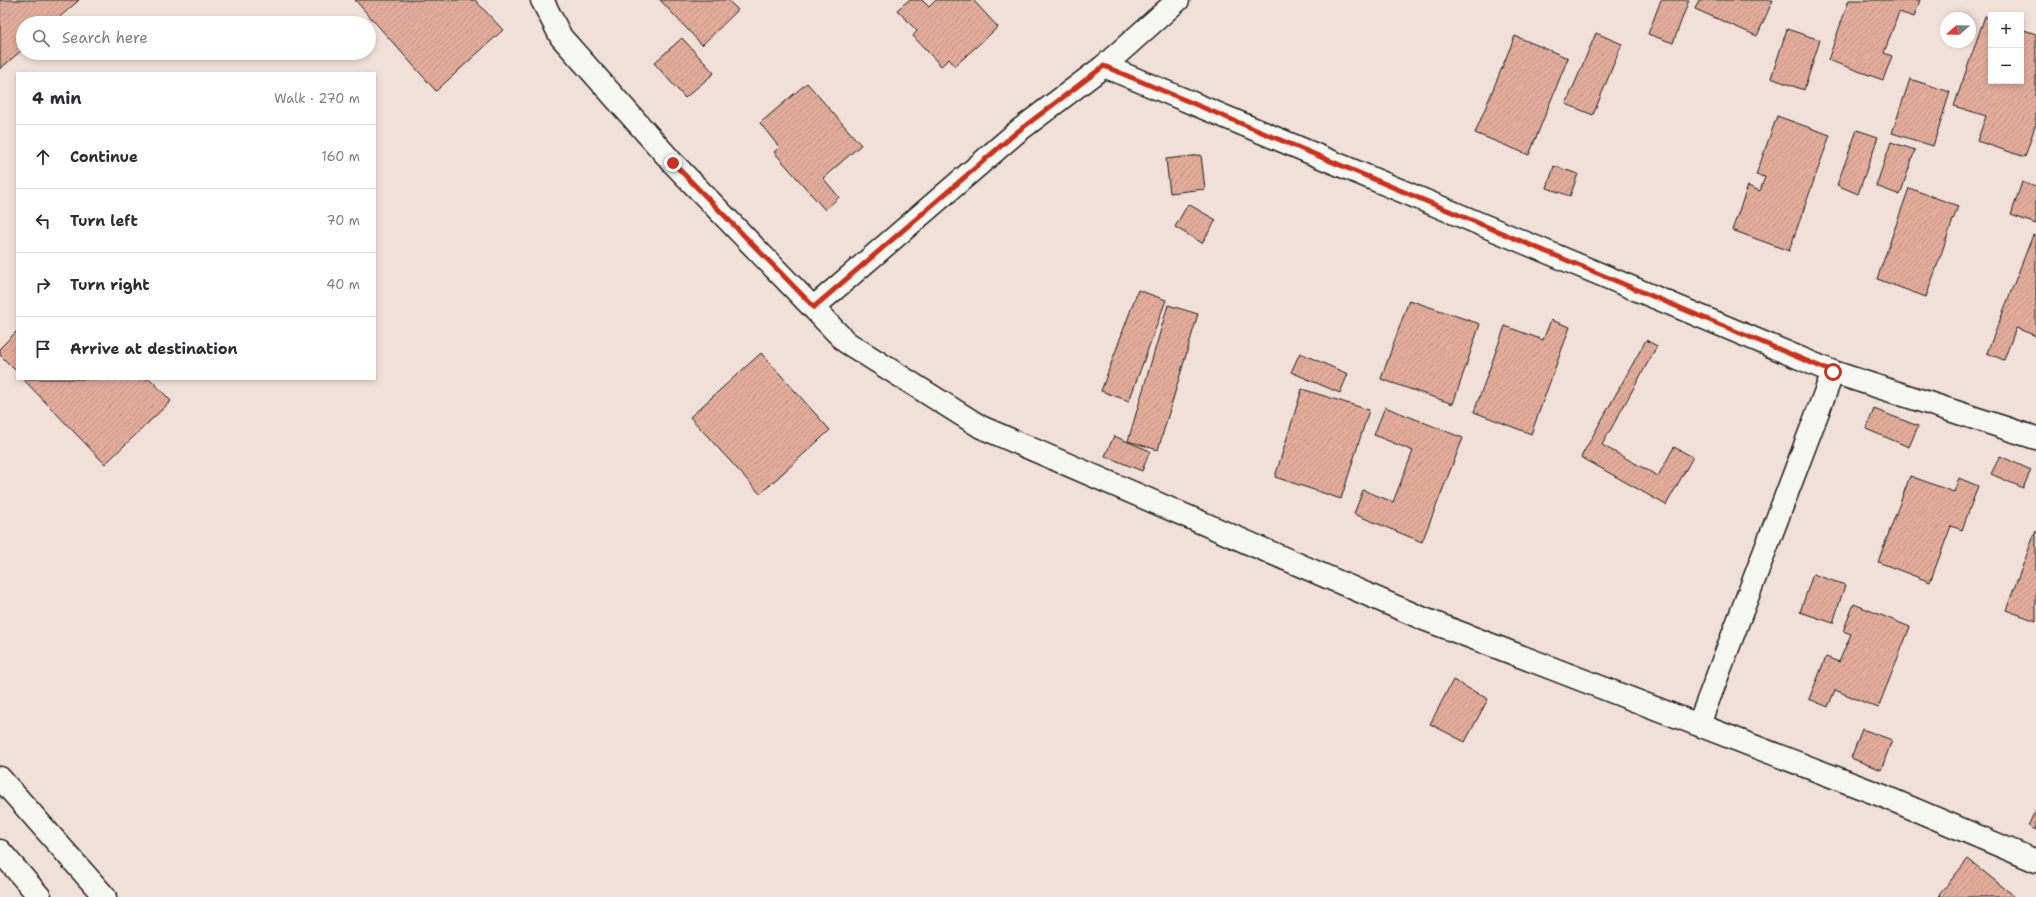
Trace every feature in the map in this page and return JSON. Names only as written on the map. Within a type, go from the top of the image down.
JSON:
[{"type":"street","points":[[542,0],[561,37],[673,163],[814,307],[846,342],[982,427],[1424,619],[1883,796],[2036,861]]},
{"type":"street","points":[[814,307],[1017,132],[1104,66],[1178,0]]},
{"type":"street","points":[[1104,66],[1833,372],[2036,438]]},
{"type":"street","points":[[1699,724],[1833,372]]},
{"type":"street","points":[[0,778],[105,897]]},
{"type":"street","points":[[0,851],[40,897]]},
{"type":"building","points":[[0,0],[79,0],[61,16],[16,16],[16,55],[0,69]]},
{"type":"building","points":[[355,0],[475,0],[503,30],[436,91],[376,24],[376,16],[369,16]]},
{"type":"building","points":[[660,0],[728,0],[738,10],[702,45]]},
{"type":"building","points":[[909,0],[922,0],[929,7],[936,0],[973,0],[998,27],[955,66],[949,59],[941,66],[913,36],[917,31],[897,10]]},
{"type":"building","points":[[1661,0],[1689,0],[1673,43],[1648,34]]},
{"type":"building","points":[[1699,0],[1773,0],[1757,36],[1695,9]]},
{"type":"building","points":[[1849,0],[1920,0],[1914,17],[1899,12],[1884,53],[1892,56],[1883,80],[1828,60]]},
{"type":"building","points":[[1985,16],[1988,18],[1988,84],[2024,84],[2024,30],[2036,34],[2036,123],[2025,157],[1977,141],[1986,116],[1954,106],[1974,48],[1976,48],[1976,42]]},
{"type":"building","points":[[1787,29],[1820,40],[1804,90],[1771,78]]},
{"type":"building","points":[[1596,33],[1622,44],[1593,115],[1566,104]]},
{"type":"building","points":[[1515,36],[1568,58],[1529,155],[1475,133]]},
{"type":"building","points":[[682,38],[714,73],[685,98],[654,63]]},
{"type":"building","points":[[1910,79],[1950,92],[1933,146],[1892,133]]},
{"type":"building","points":[[807,83],[861,145],[823,178],[839,197],[825,210],[774,152],[779,147],[760,123]]},
{"type":"building","points":[[1777,116],[1830,135],[1789,251],[1732,230],[1748,186],[1760,191],[1765,177],[1756,175]]},
{"type":"building","points":[[1857,130],[1878,137],[1858,194],[1837,185]]},
{"type":"building","points":[[1891,142],[1915,150],[1900,195],[1876,186]]},
{"type":"building","points":[[1201,155],[1205,189],[1170,193],[1166,159]]},
{"type":"building","points":[[1554,166],[1578,174],[1570,196],[1547,188]]},
{"type":"building","points":[[2022,182],[2036,187],[2036,224],[2011,215]]},
{"type":"building","points":[[1909,188],[1958,206],[1926,297],[1877,279]]},
{"type":"building","points":[[1188,204],[1216,220],[1202,243],[1175,227]]},
{"type":"building","points":[[2033,235],[2036,237],[2036,336],[2016,328],[2004,360],[1987,353]]},
{"type":"building","points":[[1138,290],[1166,300],[1129,401],[1101,391]]},
{"type":"building","points":[[1409,300],[1480,324],[1453,404],[1381,379]]},
{"type":"building","points":[[1168,305],[1198,314],[1158,450],[1128,441]]},
{"type":"building","points":[[1551,320],[1570,327],[1531,434],[1474,412],[1505,326],[1543,340]]},
{"type":"building","points":[[16,332],[16,371],[0,355],[0,348]]},
{"type":"building","points":[[1646,340],[1657,346],[1602,445],[1658,476],[1674,447],[1693,457],[1666,505],[1581,457]]},
{"type":"building","points":[[761,353],[830,430],[760,494],[690,417]]},
{"type":"building","points":[[1300,353],[1348,374],[1340,393],[1291,372]]},
{"type":"building","points":[[24,380],[151,380],[171,401],[105,464]]},
{"type":"building","points":[[1302,389],[1369,410],[1341,499],[1275,477]]},
{"type":"building","points":[[1385,407],[1463,438],[1422,542],[1354,514],[1363,490],[1393,502],[1413,451],[1374,435]]},
{"type":"building","points":[[1874,409],[1918,426],[1909,447],[1866,429]]},
{"type":"building","points":[[1114,436],[1150,451],[1142,471],[1105,456]]},
{"type":"building","points":[[2000,456],[2031,470],[2023,488],[1991,474]]},
{"type":"building","points":[[1910,476],[1954,492],[1959,478],[1978,486],[1962,530],[1951,526],[1930,582],[1878,562]]},
{"type":"building","points":[[2036,530],[2036,621],[2006,610]]},
{"type":"building","points":[[1813,574],[1845,585],[1833,623],[1800,612]]},
{"type":"building","points":[[1854,604],[1910,627],[1878,708],[1835,690],[1828,707],[1809,699],[1826,657],[1839,662],[1851,634],[1843,631]]},
{"type":"building","points":[[1453,680],[1488,699],[1465,742],[1430,724]]},
{"type":"building","points":[[1862,729],[1892,740],[1881,770],[1851,758]]},
{"type":"building","points":[[2036,809],[2036,830],[2028,826]]},
{"type":"building","points":[[1968,859],[2013,895],[2011,897],[1941,897],[1939,895]]},
{"type":"route","points":[[673,163],[814,307],[1017,132],[1104,66],[1833,372]]}]
